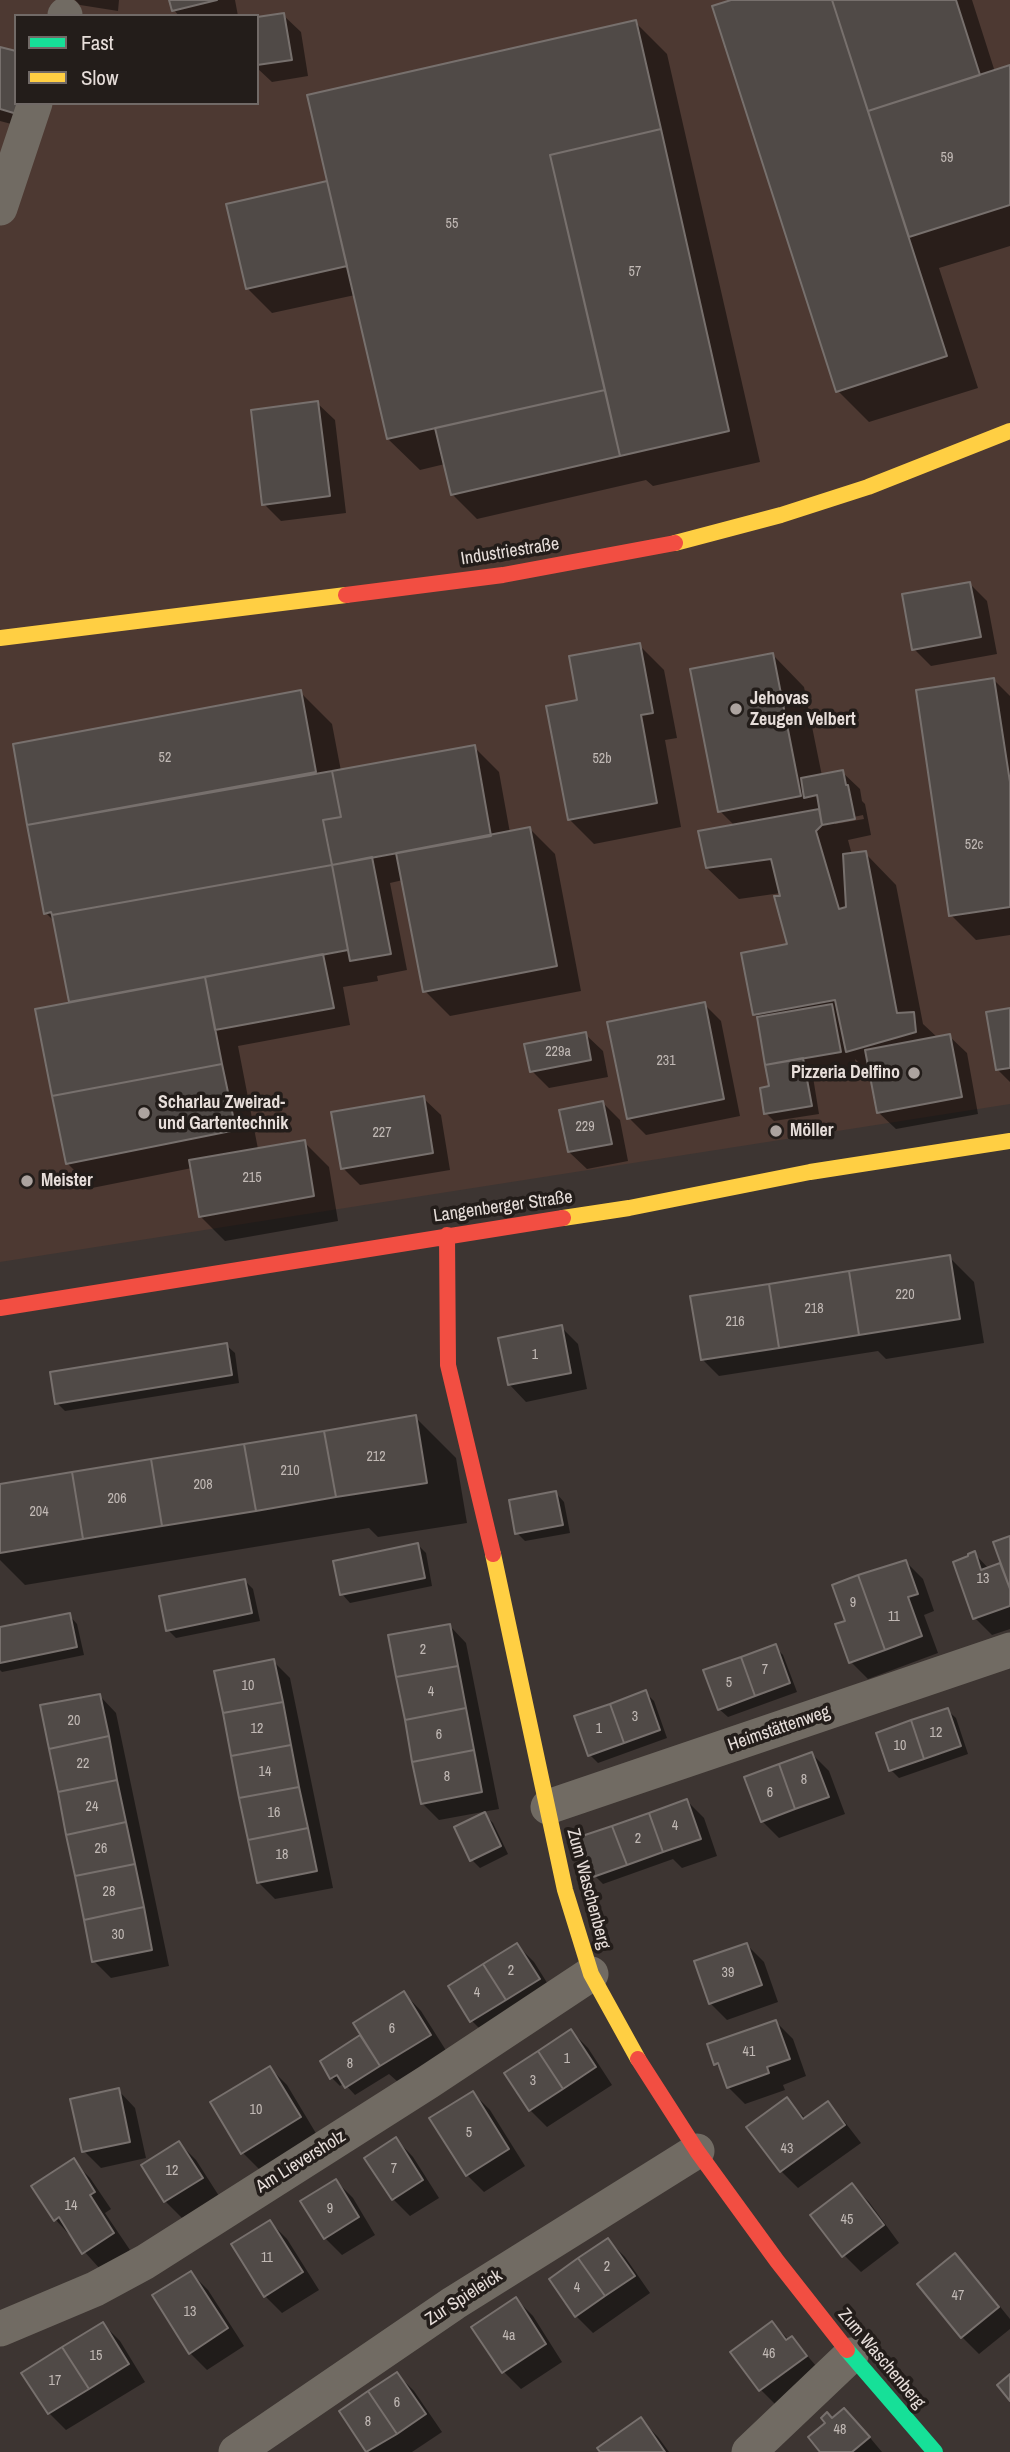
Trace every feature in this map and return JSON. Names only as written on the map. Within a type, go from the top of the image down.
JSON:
[{"type":"street","points":[[0,208],[34,105]]},
{"type":"street","name":"Industriestraße","points":[[0,638],[503,575],[688,541],[868,487],[1010,431]]},
{"type":"street","name":"Langenberger Straße","points":[[0,1308],[629,1208],[810,1172],[1010,1141]]},
{"type":"street","name":"Zum Waschenberg","points":[[447,1235],[448,1365],[502,1590],[565,1891],[591,1974],[641,2064],[697,2151],[777,2262],[852,2356],[935,2452]]},
{"type":"street","name":"Heimstättenweg","points":[[548,1807],[1010,1650]]},
{"type":"street","name":"Am Lieversholz","points":[[0,2329],[95,2289],[145,2262],[428,2082],[591,1974]]},
{"type":"street","name":"Zur Spieleick","points":[[236,2452],[454,2303],[697,2151]]},
{"type":"street","points":[[749,2452],[852,2356]]},
{"type":"shaded area","points":[[0,0],[1010,0],[1010,1104],[0,1262]]},
{"type":"building","points":[[169,0],[217,0],[172,11]]},
{"type":"building","points":[[731,0],[832,0],[947,356],[836,392],[712,6]]},
{"type":"building","points":[[832,0],[956,0],[980,75],[868,111]]},
{"type":"building","points":[[284,13],[292,60],[259,65],[259,17]]},
{"type":"building","points":[[636,20],[661,129],[550,155],[605,390],[387,439],[307,95]]},
{"type":"building","points":[[0,47],[14,50],[14,105],[19,105],[17,114],[0,109]]},
{"type":"building","points":[[1010,65],[1010,205],[909,237],[868,111]]},
{"type":"building","points":[[661,129],[729,431],[620,456],[550,155]]},
{"type":"building","points":[[327,181],[347,266],[246,289],[226,204]]},
{"type":"building","points":[[605,390],[620,456],[451,495],[435,428]]},
{"type":"building","points":[[318,401],[330,496],[262,505],[251,410]]},
{"type":"building","points":[[970,582],[981,637],[912,650],[902,594]]},
{"type":"building","points":[[640,643],[653,713],[641,715],[657,803],[568,820],[546,706],[577,700],[569,656]]},
{"type":"building","points":[[773,653],[801,796],[718,812],[690,669]]},
{"type":"building","points":[[994,678],[1010,782],[1010,907],[949,916],[916,690]]},
{"type":"building","points":[[301,690],[316,772],[27,825],[13,744]]},
{"type":"building","points":[[475,745],[491,836],[332,865],[323,820],[341,817],[332,771]]},
{"type":"building","points":[[843,770],[855,819],[822,825],[817,795],[804,798],[801,778]]},
{"type":"building","points":[[332,771],[341,817],[323,820],[332,865],[52,915],[51,912],[44,914],[27,825]]},
{"type":"building","points":[[819,809],[822,825],[816,831],[839,909],[846,907],[843,854],[866,851],[897,1013],[914,1012],[916,1032],[846,1052],[835,1000],[753,1015],[741,953],[787,944],[774,896],[780,896],[771,859],[706,868],[698,831]]},
{"type":"building","points":[[530,827],[557,966],[423,992],[396,853]]},
{"type":"building","points":[[372,857],[391,954],[350,961],[332,865]]},
{"type":"building","points":[[332,865],[348,950],[69,1002],[52,915]]},
{"type":"building","points":[[323,954],[334,1008],[215,1030],[205,977]]},
{"type":"building","points":[[205,977],[222,1064],[52,1096],[35,1009]]},
{"type":"building","points":[[705,1002],[724,1099],[627,1119],[607,1022]]},
{"type":"building","points":[[832,1004],[841,1052],[765,1065],[757,1017]]},
{"type":"building","points":[[1010,1008],[1010,1068],[996,1070],[986,1012]]},
{"type":"building","points":[[586,1032],[591,1060],[530,1072],[524,1044]]},
{"type":"building","points":[[950,1034],[962,1097],[877,1113],[865,1050]]},
{"type":"building","points":[[803,1058],[812,1106],[764,1114],[760,1088],[769,1086],[765,1065]]},
{"type":"building","name":"Scharlau Zweirad- und Gartentechnik","points":[[222,1064],[236,1130],[66,1164],[52,1096]]},
{"type":"building","points":[[424,1096],[433,1153],[341,1169],[331,1112]]},
{"type":"building","points":[[603,1101],[612,1144],[568,1152],[559,1110]]},
{"type":"building","points":[[305,1140],[314,1196],[199,1217],[189,1160]]},
{"type":"building","points":[[950,1255],[960,1319],[859,1335],[849,1271]]},
{"type":"building","points":[[849,1271],[859,1335],[779,1348],[769,1284]]},
{"type":"building","points":[[769,1284],[779,1348],[701,1360],[690,1296]]},
{"type":"building","points":[[562,1325],[571,1373],[508,1385],[498,1338]]},
{"type":"building","points":[[227,1343],[232,1375],[55,1404],[50,1372]]},
{"type":"building","points":[[416,1415],[427,1483],[336,1497],[324,1431]]},
{"type":"building","points":[[324,1431],[336,1497],[256,1511],[244,1444]]},
{"type":"building","points":[[244,1444],[256,1511],[162,1526],[151,1459]]},
{"type":"building","points":[[151,1459],[162,1526],[83,1539],[72,1472]]},
{"type":"building","points":[[72,1472],[83,1539],[0,1553],[0,1484]]},
{"type":"building","points":[[556,1491],[563,1525],[515,1534],[509,1500]]},
{"type":"building","points":[[1010,1536],[1010,1589],[993,1542]]},
{"type":"building","points":[[418,1543],[425,1578],[340,1595],[333,1561]]},
{"type":"building","points":[[975,1551],[981,1570],[1000,1563],[1010,1589],[1010,1606],[973,1619],[953,1562]]},
{"type":"building","points":[[906,1560],[918,1594],[908,1597],[922,1636],[885,1650],[858,1575]]},
{"type":"building","points":[[858,1575],[885,1650],[849,1663],[835,1624],[845,1621],[832,1585]]},
{"type":"building","points":[[245,1579],[252,1613],[166,1631],[159,1596]]},
{"type":"building","points":[[70,1613],[77,1647],[0,1663],[0,1627]]},
{"type":"building","points":[[450,1624],[458,1666],[396,1677],[388,1635]]},
{"type":"building","points":[[776,1644],[790,1683],[755,1696],[741,1657]]},
{"type":"building","points":[[741,1657],[755,1696],[718,1710],[703,1670]]},
{"type":"building","points":[[274,1659],[283,1702],[223,1713],[214,1671]]},
{"type":"building","points":[[458,1666],[466,1708],[405,1720],[396,1677]]},
{"type":"building","points":[[646,1690],[660,1730],[624,1743],[610,1704]]},
{"type":"building","points":[[100,1694],[109,1736],[49,1749],[40,1705]]},
{"type":"building","points":[[283,1702],[291,1745],[231,1756],[223,1713]]},
{"type":"building","points":[[610,1704],[624,1743],[588,1756],[574,1716]]},
{"type":"building","points":[[466,1708],[474,1750],[412,1762],[405,1720]]},
{"type":"building","points":[[948,1708],[961,1746],[924,1759],[911,1720]]},
{"type":"building","points":[[911,1720],[924,1759],[889,1771],[876,1733]]},
{"type":"building","points":[[109,1736],[117,1780],[58,1792],[49,1749]]},
{"type":"building","points":[[291,1745],[299,1787],[239,1798],[231,1756]]},
{"type":"building","points":[[474,1750],[482,1792],[421,1804],[412,1762]]},
{"type":"building","points":[[812,1752],[829,1797],[795,1809],[779,1764]]},
{"type":"building","points":[[779,1764],[795,1809],[761,1822],[744,1777]]},
{"type":"building","points":[[117,1780],[126,1822],[66,1835],[58,1792]]},
{"type":"building","points":[[299,1787],[308,1828],[248,1840],[239,1798]]},
{"type":"building","points":[[687,1799],[701,1839],[663,1852],[649,1813]]},
{"type":"building","points":[[485,1812],[501,1846],[470,1861],[454,1827]]},
{"type":"building","points":[[649,1813],[663,1852],[627,1865],[612,1826]]},
{"type":"building","points":[[126,1822],[135,1864],[75,1876],[66,1835]]},
{"type":"building","points":[[612,1826],[627,1865],[593,1877],[579,1837]]},
{"type":"building","points":[[308,1828],[317,1871],[257,1883],[248,1840]]},
{"type":"building","points":[[135,1864],[144,1907],[84,1920],[75,1876]]},
{"type":"building","points":[[144,1907],[152,1950],[92,1962],[84,1920]]},
{"type":"building","points":[[517,1943],[540,1979],[506,2000],[483,1964]]},
{"type":"building","points":[[747,1943],[762,1985],[709,2004],[694,1961]]},
{"type":"building","points":[[483,1964],[506,2000],[470,2022],[448,1986]]},
{"type":"building","points":[[404,1991],[431,2035],[380,2066],[353,2023]]},
{"type":"building","points":[[776,2020],[790,2059],[767,2067],[769,2073],[727,2088],[718,2063],[714,2065],[707,2044]]},
{"type":"building","points":[[571,2029],[596,2067],[563,2089],[538,2051]]},
{"type":"building","points":[[360,2035],[380,2066],[345,2088],[337,2075],[330,2079],[320,2061]]},
{"type":"building","points":[[538,2051],[563,2089],[529,2111],[504,2073]]},
{"type":"building","points":[[270,2066],[301,2117],[241,2154],[210,2102]]},
{"type":"building","points":[[119,2088],[130,2142],[82,2152],[70,2099]]},
{"type":"building","points":[[473,2091],[509,2149],[466,2176],[429,2118]]},
{"type":"building","points":[[787,2097],[803,2119],[828,2101],[845,2125],[780,2172],[746,2127]]},
{"type":"building","points":[[396,2137],[423,2180],[392,2200],[364,2158]]},
{"type":"building","points":[[179,2141],[203,2178],[164,2202],[141,2165]]},
{"type":"building","points":[[74,2158],[95,2192],[90,2195],[114,2233],[82,2254],[59,2217],[54,2221],[31,2186]]},
{"type":"building","points":[[336,2179],[359,2217],[324,2239],[300,2201]]},
{"type":"building","points":[[852,2183],[884,2225],[842,2257],[810,2215]]},
{"type":"building","points":[[270,2220],[303,2272],[264,2297],[231,2244]]},
{"type":"building","points":[[608,2238],[635,2276],[605,2296],[578,2258]]},
{"type":"building","points":[[955,2253],[999,2307],[961,2338],[917,2284]]},
{"type":"building","points":[[578,2258],[605,2296],[575,2317],[549,2279]]},
{"type":"building","points":[[191,2271],[228,2328],[189,2354],[152,2295]]},
{"type":"building","points":[[516,2297],[546,2344],[502,2373],[471,2327]]},
{"type":"building","points":[[772,2321],[786,2340],[792,2336],[807,2356],[759,2391],[730,2352]]},
{"type":"building","points":[[103,2322],[129,2364],[89,2389],[62,2347]]},
{"type":"building","points":[[62,2347],[89,2389],[48,2414],[21,2373]]},
{"type":"building","points":[[397,2372],[426,2414],[397,2434],[368,2391]]},
{"type":"building","points":[[1010,2374],[1010,2401],[997,2385]]},
{"type":"building","points":[[368,2391],[397,2434],[366,2452],[339,2411]]},
{"type":"building","points":[[844,2408],[870,2437],[852,2452],[820,2452],[808,2437],[825,2423],[821,2418],[827,2412],[832,2418]]},
{"type":"building","points":[[641,2417],[665,2452],[600,2452],[597,2448]]},
{"type":"traffic: fast","points":[[847,2350],[935,2452]]},
{"type":"traffic: slow","points":[[675,543],[781,515],[868,487],[1010,431]]},
{"type":"traffic: slow","points":[[0,638],[346,595]]},
{"type":"traffic: slow","points":[[563,1218],[629,1208],[810,1172],[1010,1141]]},
{"type":"traffic: slow","points":[[493,1554],[565,1890],[591,1974],[638,2059]]},
{"type":"traffic: jam","points":[[346,595],[503,575],[675,543]]},
{"type":"traffic: jam","points":[[0,1308],[563,1218]]},
{"type":"traffic: jam","points":[[447,1235],[448,1365],[493,1554]]},
{"type":"traffic: jam","points":[[638,2059],[697,2151],[777,2261],[847,2350]]},
{"type":"place","name":"Jehovas Zeugen Velbert","points":[[736,709]]},
{"type":"place","name":"Pizzeria Delfino","points":[[914,1073]]},
{"type":"place","name":"Scharlau Zweirad- und Gartentechnik","points":[[144,1113]]},
{"type":"place","name":"Möller","points":[[776,1131]]},
{"type":"place","name":"Meister","points":[[27,1181]]}]
